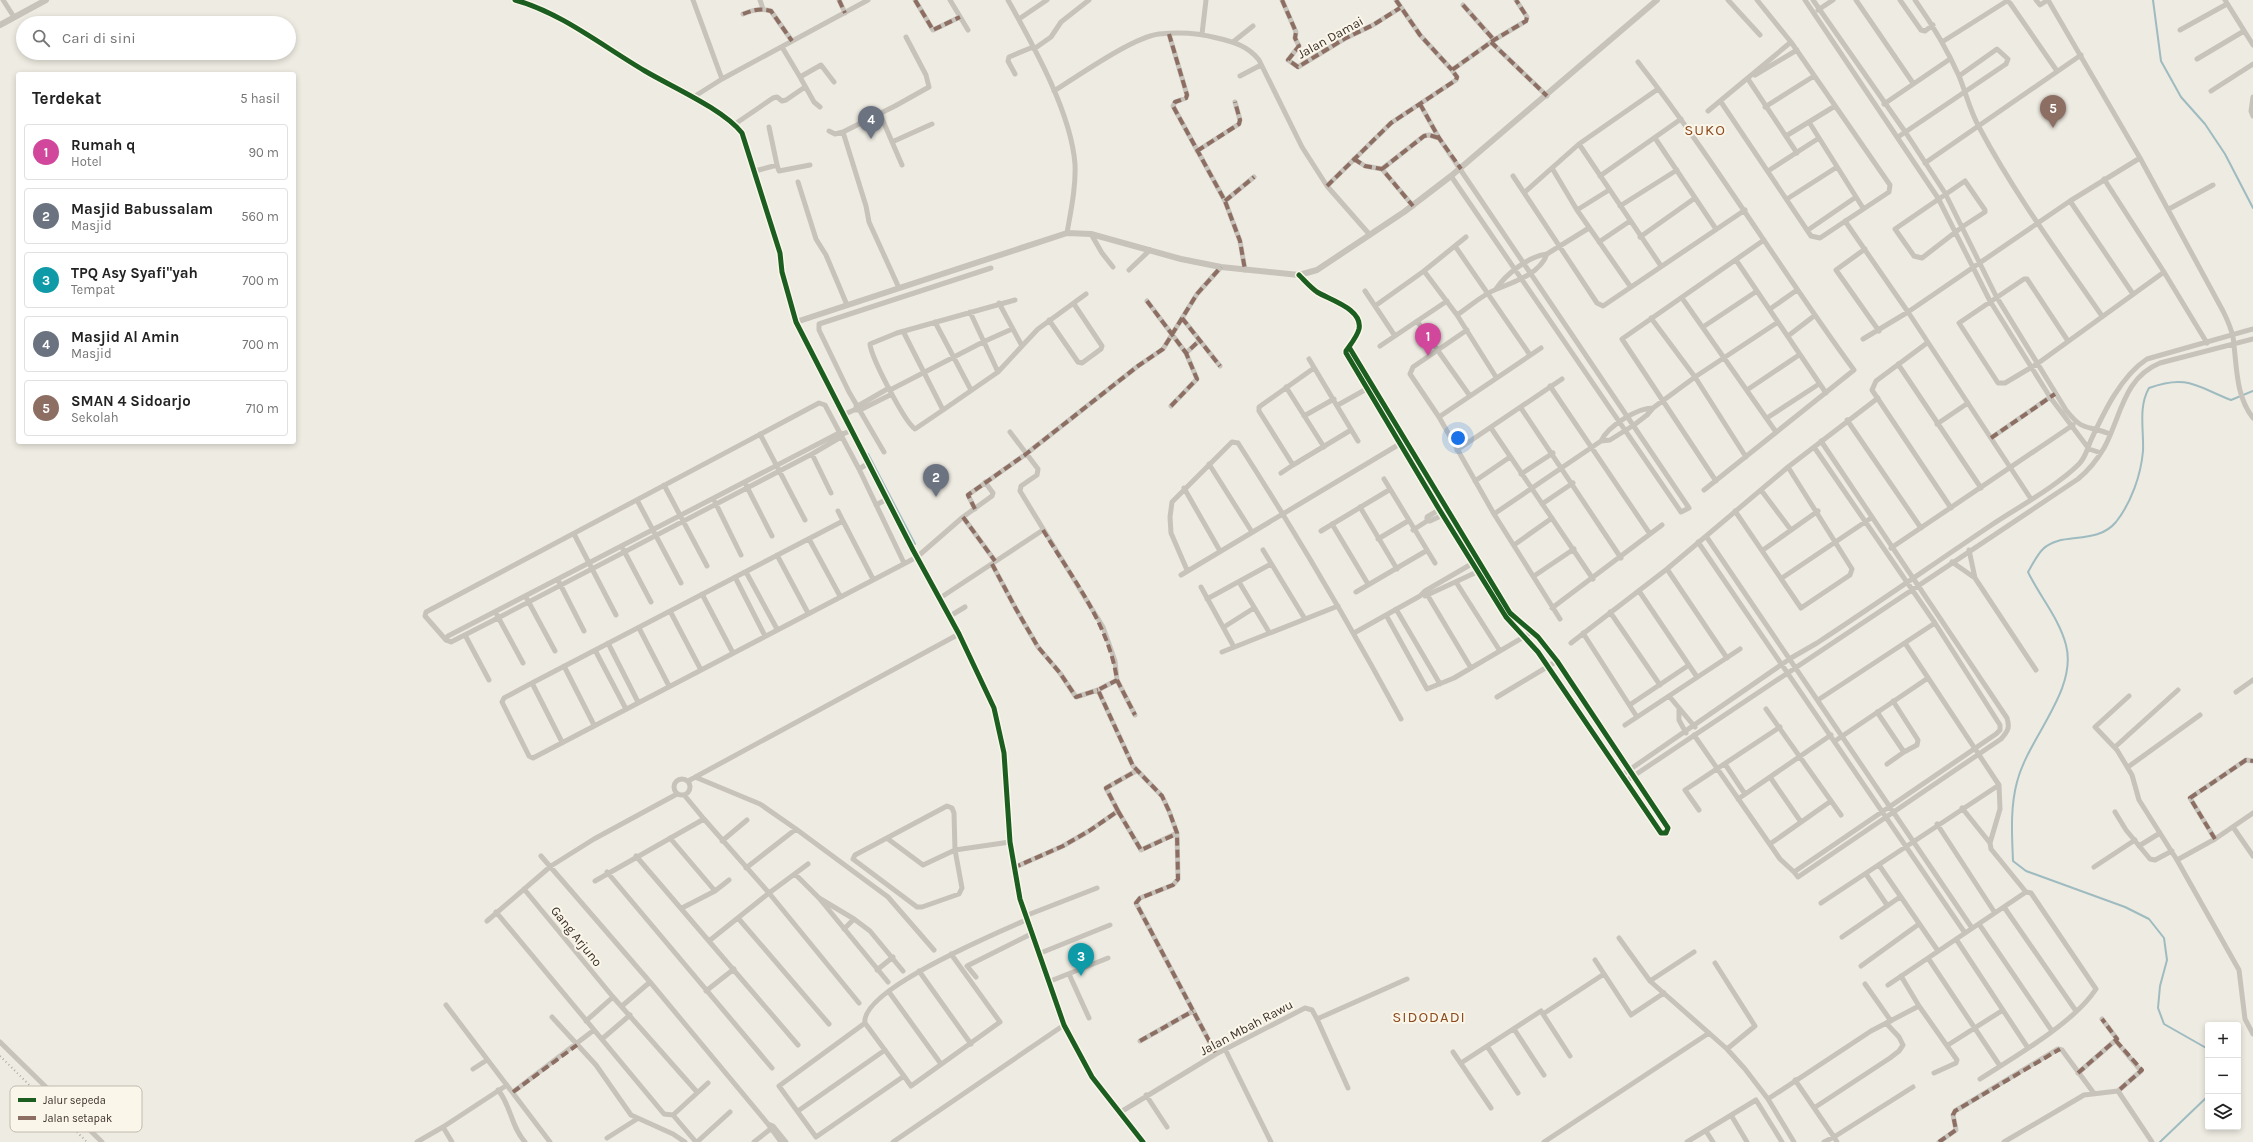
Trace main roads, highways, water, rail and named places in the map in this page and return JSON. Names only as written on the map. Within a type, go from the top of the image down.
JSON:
[{"type":"waterway","points":[[2153,0],[2161,61],[2181,97],[2205,124],[2225,154],[2253,208]]},
{"type":"waterway","points":[[2205,1047],[2164,1024],[2158,1008],[2160,986],[2167,960],[2164,938],[2149,919],[2125,907],[2026,871],[2013,861],[2012,812],[2017,782],[2031,748],[2059,697],[2065,679],[2068,662],[2063,635],[2028,572],[2041,551],[2050,544],[2099,534],[2116,522],[2131,498],[2138,479],[2143,451],[2142,419],[2144,403],[2149,388],[2173,382],[2183,382],[2192,384],[2231,400],[2253,391]]},
{"type":"waterway","points":[[868,454],[915,544]]},
{"type":"waterway","points":[[2160,1142],[2205,1099]]},
{"type":"railway","points":[[0,1056],[30,1086]]},
{"type":"railway","points":[[77,1132],[87,1142]]},
{"type":"place","name":"SMAN 4 Sidoarjo","points":[[2053,128]]},
{"type":"place","name":"Masjid Al Amin","points":[[871,139]]},
{"type":"place","name":"Rumah q","points":[[1428,356]]},
{"type":"place","name":"Masjid Babussalam","points":[[936,497]]},
{"type":"place","name":"TPQ Asy Syafi\"yah","points":[[1081,976]]},
{"type":"district","name":"SUKO","points":[[1705,130]]},
{"type":"district","name":"SIDODADI","points":[[1429,1017]]}]
